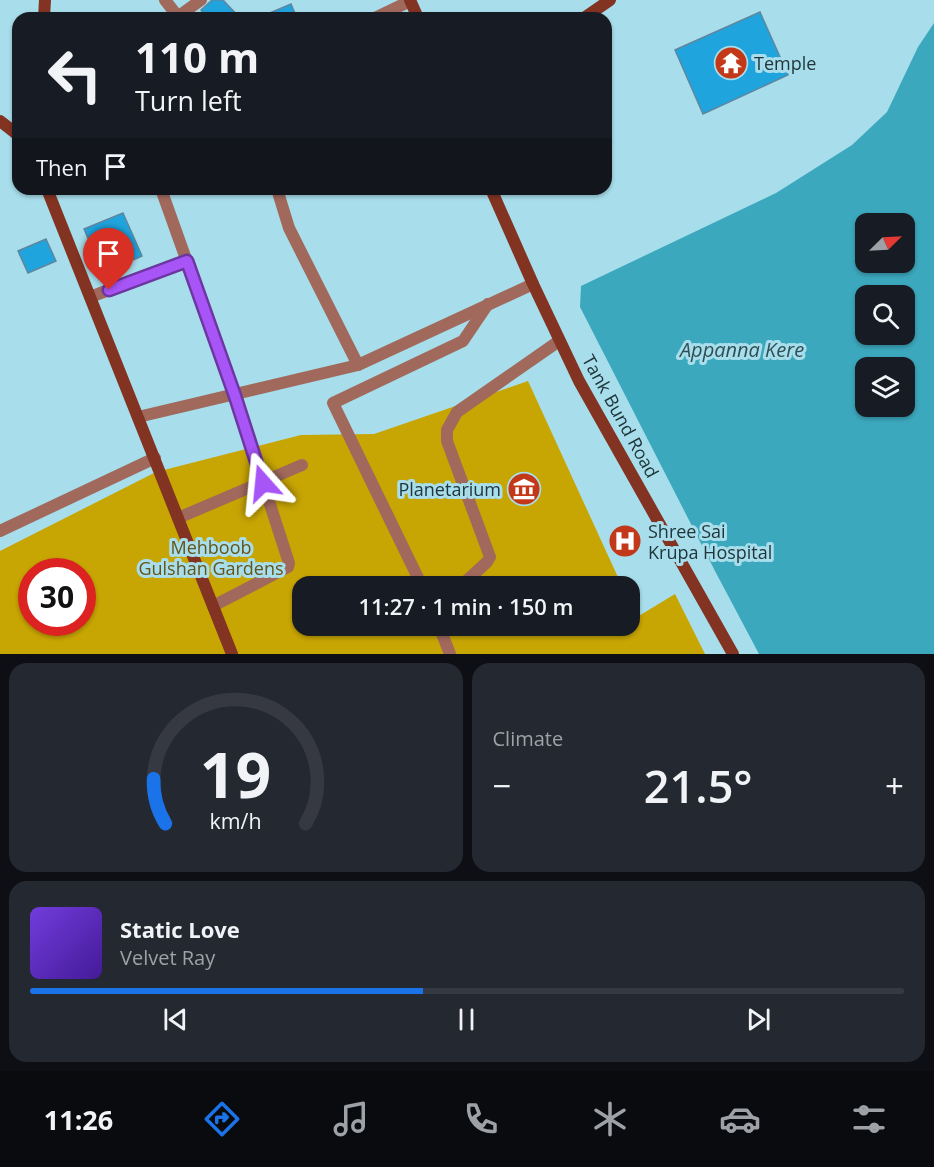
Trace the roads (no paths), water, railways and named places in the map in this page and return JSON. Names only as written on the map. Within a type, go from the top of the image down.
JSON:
[{"type":"street","points":[[186,12],[201,0]]},
{"type":"street","points":[[387,12],[410,0]]},
{"type":"street","points":[[593,12],[610,0]]},
{"type":"street","points":[[0,121],[12,130]]},
{"type":"street","points":[[49,195],[232,654]]},
{"type":"street","points":[[163,195],[235,396],[289,566],[213,606]]},
{"type":"street","points":[[279,195],[289,228],[358,365]]},
{"type":"street","name":"Tank Bund Road","points":[[494,195],[532,284],[579,381],[733,654]]},
{"type":"street","points":[[90,297],[187,261]]},
{"type":"street","points":[[138,417],[235,396],[358,365],[532,284]]},
{"type":"street","points":[[417,576],[333,403],[463,341],[489,303]]},
{"type":"street","points":[[472,576],[490,557],[447,441],[447,430],[457,412],[559,341]]},
{"type":"street","points":[[0,531],[154,458]]},
{"type":"street","points":[[178,518],[302,465]]},
{"type":"street","points":[[443,636],[450,654]]},
{"type":"water","name":"Appanna Kere","points":[[934,23],[934,654],[759,654],[580,307],[581,286],[776,193],[852,145],[887,112],[918,47]]},
{"type":"place","name":"Temple","points":[[731,63]]},
{"type":"place","name":"Planetarium","points":[[524,489]]},
{"type":"place","name":"Shree Sai Krupa Hospital","points":[[625,541]]},
{"type":"park label","name":"Mehboob Gulshan Gardens","points":[[211,557]]}]
